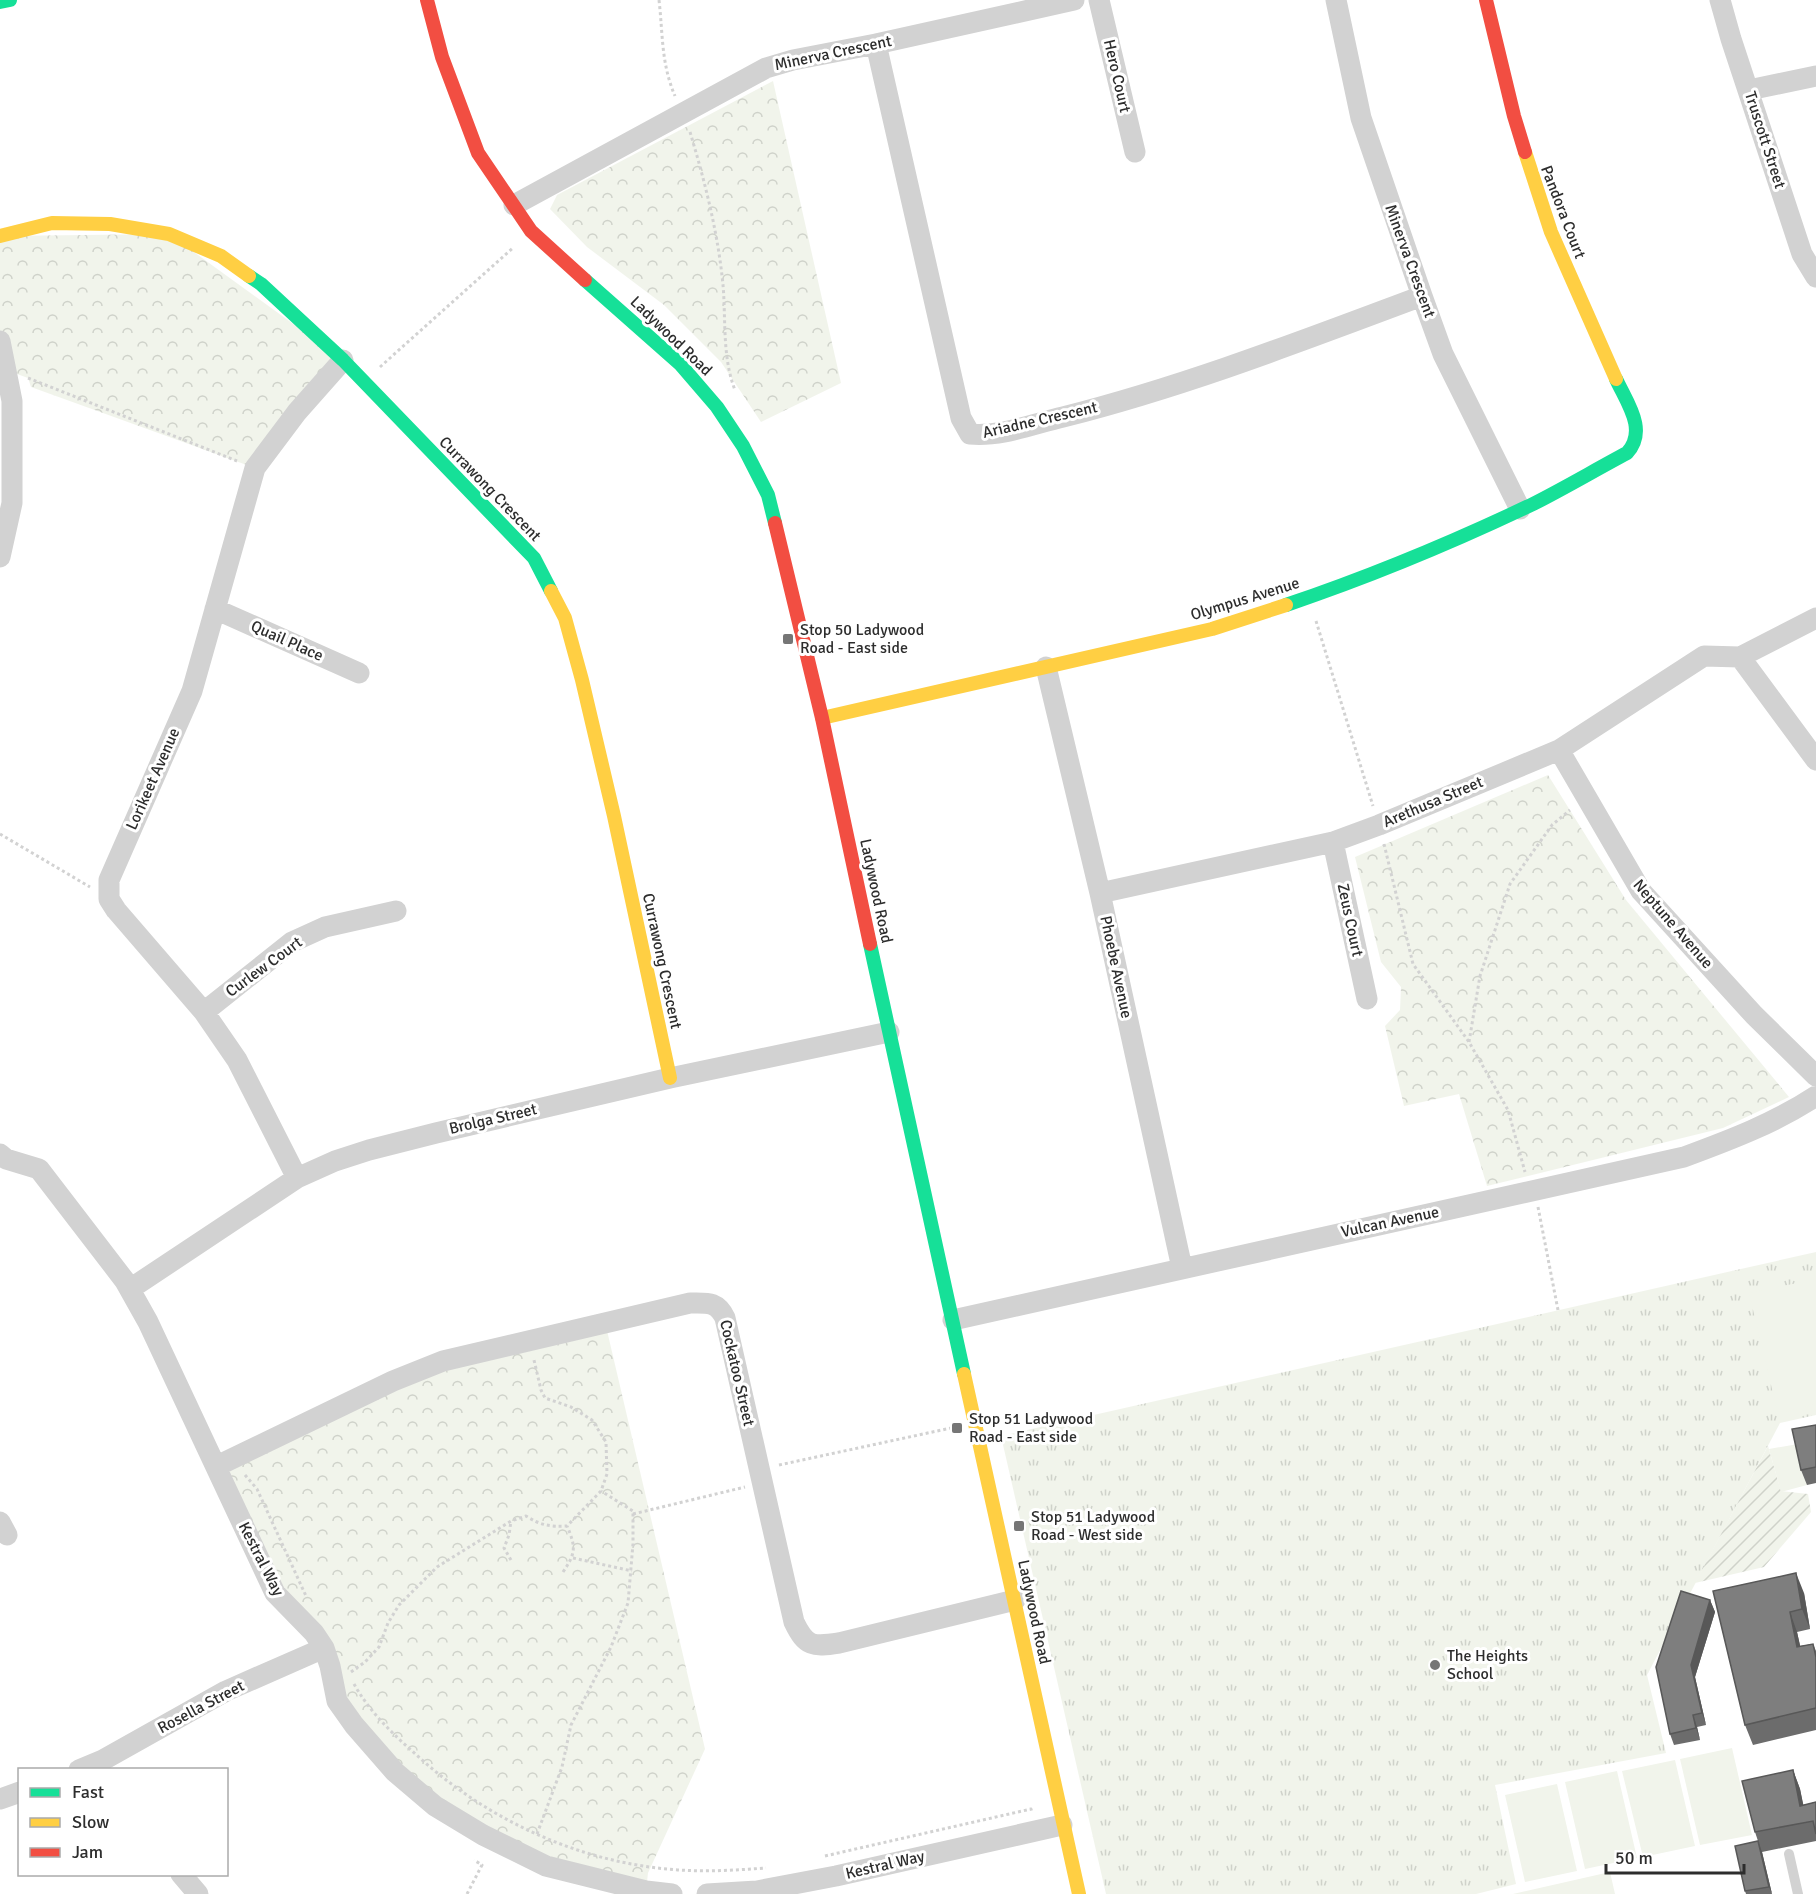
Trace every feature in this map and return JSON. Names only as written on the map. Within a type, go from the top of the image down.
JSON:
[{"type":"street","points":[[0,2],[10,0]]},
{"type":"street","name":"Ladywood Road","points":[[427,0],[442,57],[478,153],[531,231],[680,364],[717,407],[743,446],[768,495],[822,718],[1078,1894]]},
{"type":"street","name":"Minerva Crescent","points":[[514,204],[766,68],[793,60],[1074,0]]},
{"type":"street","name":"Hero Court","points":[[1099,0],[1135,152]]},
{"type":"street","name":"Minerva Crescent","points":[[1336,0],[1361,118],[1422,296],[1443,354],[1520,509]]},
{"type":"street","name":"Pandora Court","points":[[1486,0],[1514,116],[1548,222],[1637,426]]},
{"type":"street","name":"Truscott Street","points":[[1720,0],[1802,254],[1816,277]]},
{"type":"street","name":"Ariadne Crescent","points":[[876,44],[960,418],[970,434],[987,436],[1180,384],[1422,296]]},
{"type":"street","points":[[1749,90],[1816,76]]},
{"type":"street","name":"Currawong Crescent","points":[[0,236],[52,223],[110,224],[169,234],[221,256],[261,284],[344,360],[534,558],[565,618],[582,680],[614,816],[670,1077]]},
{"type":"street","points":[[0,341],[12,401],[12,503],[0,557]]},
{"type":"street","name":"Lorikeet Avenue","points":[[109,899],[109,880],[192,691],[255,468],[297,412],[344,360]]},
{"type":"street","name":"Olympus Avenue","points":[[822,718],[1212,629],[1255,616],[1383,569],[1520,509],[1627,453],[1635,444],[1637,426]]},
{"type":"street","name":"Quail Place","points":[[215,609],[359,673]]},
{"type":"street","points":[[1816,618],[1740,657],[1816,760]]},
{"type":"street","name":"Arethusa Street","points":[[1100,894],[1333,842],[1379,825],[1559,750],[1704,656],[1740,657]]},
{"type":"street","name":"Phoebe Avenue","points":[[1046,667],[1100,894],[1182,1268]]},
{"type":"street","name":"Neptune Avenue","points":[[1559,750],[1641,891],[1754,1015],[1816,1076]]},
{"type":"street","name":"Zeus Court","points":[[1333,842],[1367,999]]},
{"type":"street","points":[[109,899],[204,1012],[237,1060],[297,1178]]},
{"type":"street","name":"Curlew Court","points":[[204,1012],[292,942],[325,927],[396,911]]},
{"type":"street","name":"Brolga Street","points":[[130,1289],[297,1178],[335,1161],[369,1150],[670,1077],[889,1032]]},
{"type":"street","name":"Vulcan Avenue","points":[[953,1320],[1684,1157],[1791,1113],[1816,1096]]},
{"type":"street","name":"Kestral Way","points":[[0,1154],[6,1159],[39,1169],[130,1289],[217,1466],[275,1593],[314,1633],[324,1648],[337,1701],[395,1772],[435,1806],[483,1835],[546,1866],[645,1891],[672,1894]]},
{"type":"street","name":"Cockatoo Street","points":[[217,1466],[393,1381],[443,1361],[690,1303],[709,1302],[721,1309],[725,1318],[794,1622],[800,1635],[809,1644],[821,1646],[839,1643],[1015,1600]]},
{"type":"street","name":"Rosella Street","points":[[90,1768],[106,1765],[226,1692],[324,1648]]},
{"type":"street","points":[[0,1799],[18,1793]]},
{"type":"street","name":"Kestral Way","points":[[707,1894],[838,1885],[1062,1825]]},
{"type":"street","points":[[182,1876],[198,1894]]},
{"type":"lane","points":[[1789,1854],[1798,1894]]},
{"type":"path","points":[[659,0],[664,61],[676,98]]},
{"type":"path","points":[[689,127],[717,242],[723,285],[727,354],[736,392]]},
{"type":"path","points":[[363,382],[531,231]]},
{"type":"path","points":[[6,369],[255,468]]},
{"type":"path","points":[[1308,597],[1379,825],[1413,964],[1469,1042],[1508,1110],[1532,1191],[1558,1310]]},
{"type":"path","points":[[1469,1042],[1480,976],[1510,884],[1552,825],[1585,797]]},
{"type":"path","points":[[0,834],[109,899]]},
{"type":"path","points":[[351,1672],[365,1662],[379,1647],[388,1623],[399,1605],[437,1567],[511,1521],[526,1516],[538,1524],[553,1527],[567,1526],[601,1491],[607,1474],[606,1443],[592,1420],[572,1407],[545,1398],[541,1390],[530,1340]]},
{"type":"path","points":[[633,1514],[744,1488],[760,1469],[976,1423]]},
{"type":"path","points":[[237,1456],[246,1477],[257,1489],[309,1602]]},
{"type":"path","points":[[537,1834],[562,1767],[571,1725],[611,1647],[628,1602],[632,1571],[633,1510],[601,1491]]},
{"type":"path","points":[[511,1521],[504,1548],[511,1560]]},
{"type":"path","points":[[563,1572],[573,1558],[574,1542],[567,1526]]},
{"type":"path","points":[[573,1558],[632,1571]]},
{"type":"path","points":[[348,1662],[354,1684],[366,1702],[396,1736],[436,1772],[477,1801],[537,1834],[596,1856],[664,1869],[719,1871],[773,1868]]},
{"type":"path","points":[[816,1859],[1031,1809],[1036,1831]]},
{"type":"path","points":[[467,1894],[482,1866],[474,1860]]},
{"type":"green space","points":[[773,81],[841,383],[761,422],[721,362],[664,305],[587,247],[550,209],[557,195]]},
{"type":"green space","points":[[169,234],[343,360],[255,468],[31,387],[28,378],[6,370],[0,341],[0,236]]},
{"type":"green space","points":[[1548,775],[1626,900],[1789,1097],[1723,1128],[1487,1186],[1459,1094],[1404,1106],[1385,1026],[1400,1010],[1401,987],[1381,962],[1355,857]]},
{"type":"green space","name":"The Heights School","points":[[1816,1252],[1816,1415],[1780,1423],[1647,1675],[1666,1753],[1495,1785],[1516,1884],[1476,1894],[1106,1894],[1001,1436]]},
{"type":"green space","points":[[1816,1279],[1816,1404],[1778,1414],[1749,1293]]},
{"type":"green space","points":[[605,1322],[705,1749],[648,1873],[646,1891],[483,1835],[354,1725],[217,1466],[393,1381]]},
{"type":"green space","points":[[1798,1444],[1807,1485],[1781,1492],[1769,1449]]},
{"type":"green space","points":[[1768,1446],[1781,1491],[1808,1494],[1811,1512],[1764,1567],[1695,1583]]},
{"type":"green space","points":[[1732,1748],[1752,1835],[1700,1845],[1680,1759]]},
{"type":"green space","points":[[1675,1760],[1695,1846],[1643,1857],[1622,1771]]},
{"type":"green space","points":[[1617,1771],[1637,1858],[1585,1869],[1565,1782]]},
{"type":"green space","points":[[1557,1784],[1577,1871],[1525,1882],[1505,1795]]},
{"type":"green space","points":[[1610,1872],[1615,1894],[1513,1894]]},
{"type":"building","points":[[1816,1425],[1816,1467],[1801,1470],[1792,1429]]},
{"type":"building","points":[[1796,1573],[1802,1609],[1790,1612],[1797,1647],[1813,1644],[1816,1657],[1816,1708],[1745,1725],[1713,1591]]},
{"type":"building","points":[[1681,1591],[1710,1600],[1691,1665],[1702,1713],[1693,1715],[1696,1728],[1670,1734],[1656,1667]]},
{"type":"building","points":[[1793,1770],[1800,1806],[1816,1802],[1816,1834],[1813,1821],[1755,1832],[1742,1781]]},
{"type":"building","points":[[1758,1841],[1769,1887],[1745,1891],[1735,1846]]},
{"type":"traffic: fast","points":[[0,2],[10,0]]},
{"type":"traffic: fast","points":[[249,276],[261,284],[343,360],[534,558],[551,591]]},
{"type":"traffic: fast","points":[[585,280],[680,364],[717,407],[743,446],[768,495],[775,523]]},
{"type":"traffic: fast","points":[[1286,605],[1410,559],[1471,533],[1555,493],[1627,453],[1633,444],[1636,426],[1634,416],[1616,379]]},
{"type":"traffic: fast","points":[[870,944],[964,1374]]},
{"type":"traffic: slow","points":[[1525,152],[1551,232],[1616,379]]},
{"type":"traffic: slow","points":[[0,236],[52,223],[110,224],[169,234],[221,256],[249,276]]},
{"type":"traffic: slow","points":[[551,591],[565,618],[582,680],[614,816],[670,1078]]},
{"type":"traffic: slow","points":[[822,718],[1212,629],[1286,605]]},
{"type":"traffic: slow","points":[[964,1374],[1079,1894]]},
{"type":"traffic: jam","points":[[427,0],[442,57],[478,153],[531,231],[585,280]]},
{"type":"traffic: jam","points":[[1486,0],[1525,152]]},
{"type":"traffic: jam","points":[[775,523],[822,718],[870,944]]},
{"type":"place","name":"Stop 50 Ladywood Road - East side","points":[[788,639]]},
{"type":"place","name":"Stop 51 Ladywood Road - East side","points":[[957,1428]]},
{"type":"place","name":"Stop 51 Ladywood Road - West side","points":[[1019,1526]]},
{"type":"place","name":"The Heights School","points":[[1435,1665]]}]
